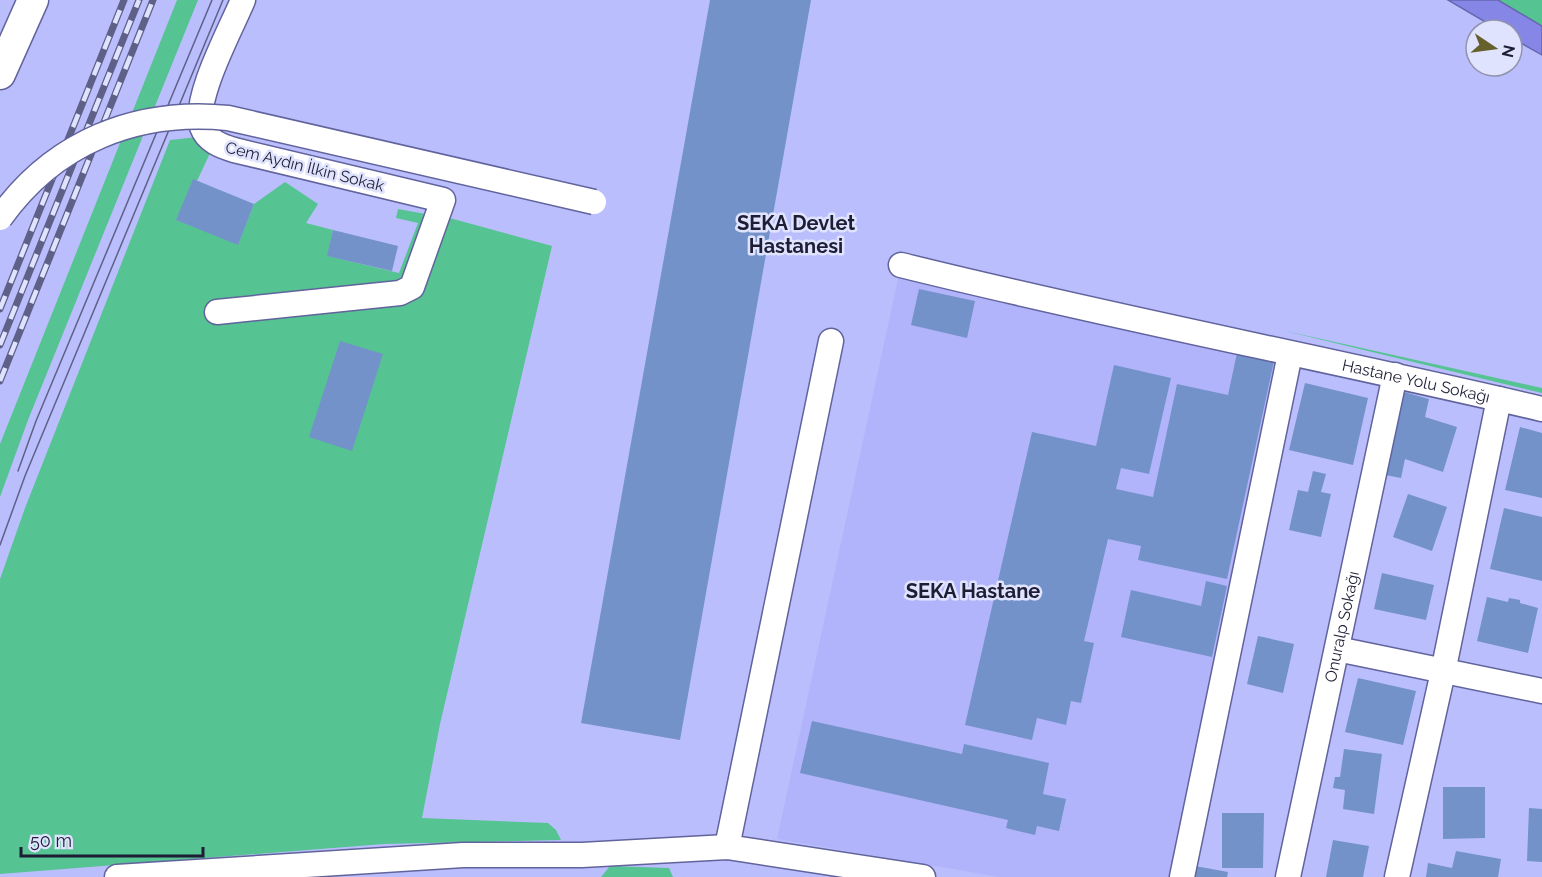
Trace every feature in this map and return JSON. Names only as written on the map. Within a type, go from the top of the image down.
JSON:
[{"type":"main road","points":[[0,74],[33,0]]},
{"type":"street","name":"Cem Aydın İlkin Sokak","points":[[217,312],[400,293],[412,287],[443,201],[234,150],[220,146],[209,138],[200,123],[200,105],[206,85],[243,0]]},
{"type":"street","points":[[0,218],[29,183],[52,164],[78,148],[101,135],[129,125],[177,116],[228,118],[594,202]]},
{"type":"street","name":"Hastane Yolu Sokağı","points":[[901,265],[999,290],[1542,409]]},
{"type":"street","points":[[727,847],[831,341]]},
{"type":"street","points":[[1182,877],[1290,354]]},
{"type":"street","name":"Onuralp Sokağı","points":[[1288,877],[1395,375]]},
{"type":"street","points":[[1397,877],[1443,672],[1499,399]]},
{"type":"street","points":[[1337,649],[1542,691]]},
{"type":"street","points":[[117,877],[463,855],[582,855],[727,847],[923,877]]},
{"type":"shaded area","points":[[1448,0],[1498,0],[1542,26],[1542,55],[1524,45],[1524,18],[1479,18]]},
{"type":"shaded area","name":"SEKA Devlet Hastanesi","points":[[901,265],[1280,341],[1169,877],[1000,877],[777,839]]},
{"type":"green space","points":[[177,0],[198,0],[28,420],[0,497],[0,444]]},
{"type":"green space","points":[[1498,0],[1542,0],[1542,26]]},
{"type":"green space","points":[[207,136],[211,151],[197,181],[193,180],[177,220],[238,244],[254,204],[285,182],[318,204],[306,223],[333,230],[328,256],[399,273],[418,223],[396,218],[398,209],[431,215],[408,280],[376,300],[409,302],[417,298],[446,217],[552,246],[440,724],[422,818],[548,823],[556,830],[561,840],[384,844],[0,874],[0,579],[25,508],[170,140]]},
{"type":"green space","points":[[1281,330],[1542,388],[1542,393]]},
{"type":"green space","points":[[610,866],[669,868],[673,877],[601,877]]},
{"type":"building","points":[[710,0],[811,0],[680,740],[581,723]]},
{"type":"building","points":[[193,179],[254,204],[238,245],[176,220]]},
{"type":"building","points":[[333,230],[398,246],[392,271],[327,256]]},
{"type":"building","points":[[919,289],[975,301],[967,338],[911,325]]},
{"type":"building","points":[[340,341],[383,354],[352,451],[309,437]]},
{"type":"building","points":[[1237,353],[1274,361],[1227,579],[1138,560],[1141,546],[1108,539],[1084,641],[1094,643],[1081,703],[1071,701],[1066,725],[1037,718],[1032,740],[965,725],[1032,432],[1096,446],[1114,365],[1171,378],[1149,474],[1121,468],[1116,489],[1153,497],[1177,384],[1228,395]]},
{"type":"building","points":[[1305,383],[1368,398],[1353,465],[1289,450]]},
{"type":"building","points":[[1404,392],[1429,399],[1425,417],[1457,427],[1443,472],[1405,459],[1401,478],[1385,475]]},
{"type":"building","points":[[1520,427],[1542,433],[1542,498],[1505,490]]},
{"type":"building","points":[[1313,471],[1326,474],[1321,492],[1331,494],[1321,537],[1289,530],[1298,490],[1308,492]]},
{"type":"building","points":[[1408,494],[1447,507],[1432,551],[1393,537]]},
{"type":"building","points":[[1504,508],[1542,517],[1542,581],[1490,569]]},
{"type":"building","points":[[1382,573],[1434,585],[1426,620],[1374,609]]},
{"type":"building","points":[[1206,581],[1227,586],[1212,657],[1121,637],[1131,590],[1201,606]]},
{"type":"building","points":[[1487,597],[1508,602],[1509,598],[1520,600],[1520,603],[1538,608],[1528,653],[1477,641]]},
{"type":"building","points":[[1258,636],[1294,644],[1283,693],[1247,684]]},
{"type":"building","points":[[1358,678],[1416,691],[1403,745],[1345,732]]},
{"type":"building","points":[[812,721],[962,754],[964,744],[1049,763],[1043,794],[1066,799],[1059,831],[1037,826],[1035,835],[1006,828],[1008,820],[800,773]]},
{"type":"building","points":[[1344,749],[1382,754],[1374,814],[1343,809],[1345,790],[1333,788],[1335,777],[1340,777]]},
{"type":"building","points":[[1443,787],[1485,787],[1485,838],[1443,839]]},
{"type":"building","points":[[1529,808],[1542,809],[1542,862],[1527,861]]},
{"type":"building","points":[[1222,813],[1264,813],[1263,868],[1222,868]]},
{"type":"building","points":[[1333,840],[1369,846],[1363,877],[1326,877]]},
{"type":"building","points":[[1456,851],[1501,859],[1498,877],[1426,877],[1428,863],[1452,868]]},
{"type":"building","points":[[1195,866],[1228,872],[1227,877],[1193,877]]},
{"type":"tram line","points":[[18,471],[36,421],[212,0]]},
{"type":"tram line","points":[[0,545],[25,476],[223,0]]},
{"type":"railway","points":[[0,309],[124,0]]},
{"type":"railway","points":[[0,345],[139,0]]},
{"type":"railway","points":[[0,381],[153,0]]},
{"type":"district","name":"SEKA Devlet Hastanesi","points":[[796,234]]},
{"type":"district","name":"SEKA Hastane","points":[[973,591]]}]
